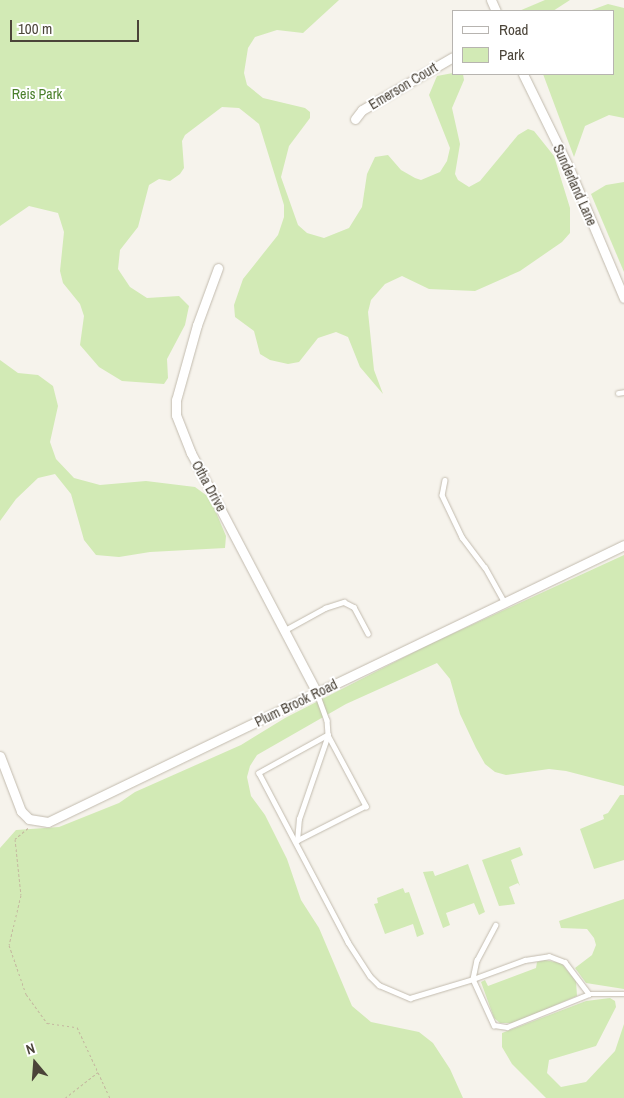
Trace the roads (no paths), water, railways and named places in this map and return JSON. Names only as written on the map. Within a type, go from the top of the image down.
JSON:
[{"type":"street","name":"Emerson Court","points":[[356,119],[362,110],[452,58]]},
{"type":"street","name":"Sunderland Lane","points":[[523,75],[569,168],[624,298]]},
{"type":"street","name":"Otha Drive","points":[[218,268],[197,325],[176,400],[176,415],[191,453],[317,693]]},
{"type":"street","name":"Plum Brook Road","points":[[0,756],[21,811],[29,819],[48,822],[624,545]]},
{"type":"lane","points":[[618,393],[624,392]]},
{"type":"lane","points":[[445,480],[442,495],[459,531],[486,567],[505,603]]},
{"type":"lane","points":[[285,630],[325,608],[344,602],[354,607],[368,633]]},
{"type":"lane","points":[[297,841],[299,819],[328,735],[328,720],[317,693]]},
{"type":"lane","points":[[297,841],[366,806],[328,735]]},
{"type":"lane","points":[[328,735],[259,773],[297,841],[362,966],[379,985],[410,998],[473,979],[525,960],[549,956],[565,962],[589,994]]},
{"type":"lane","points":[[496,925],[477,960],[473,979],[494,1025],[507,1027],[589,994],[624,994]]},
{"type":"park label","name":"Reis Park","points":[[37,94]]}]
